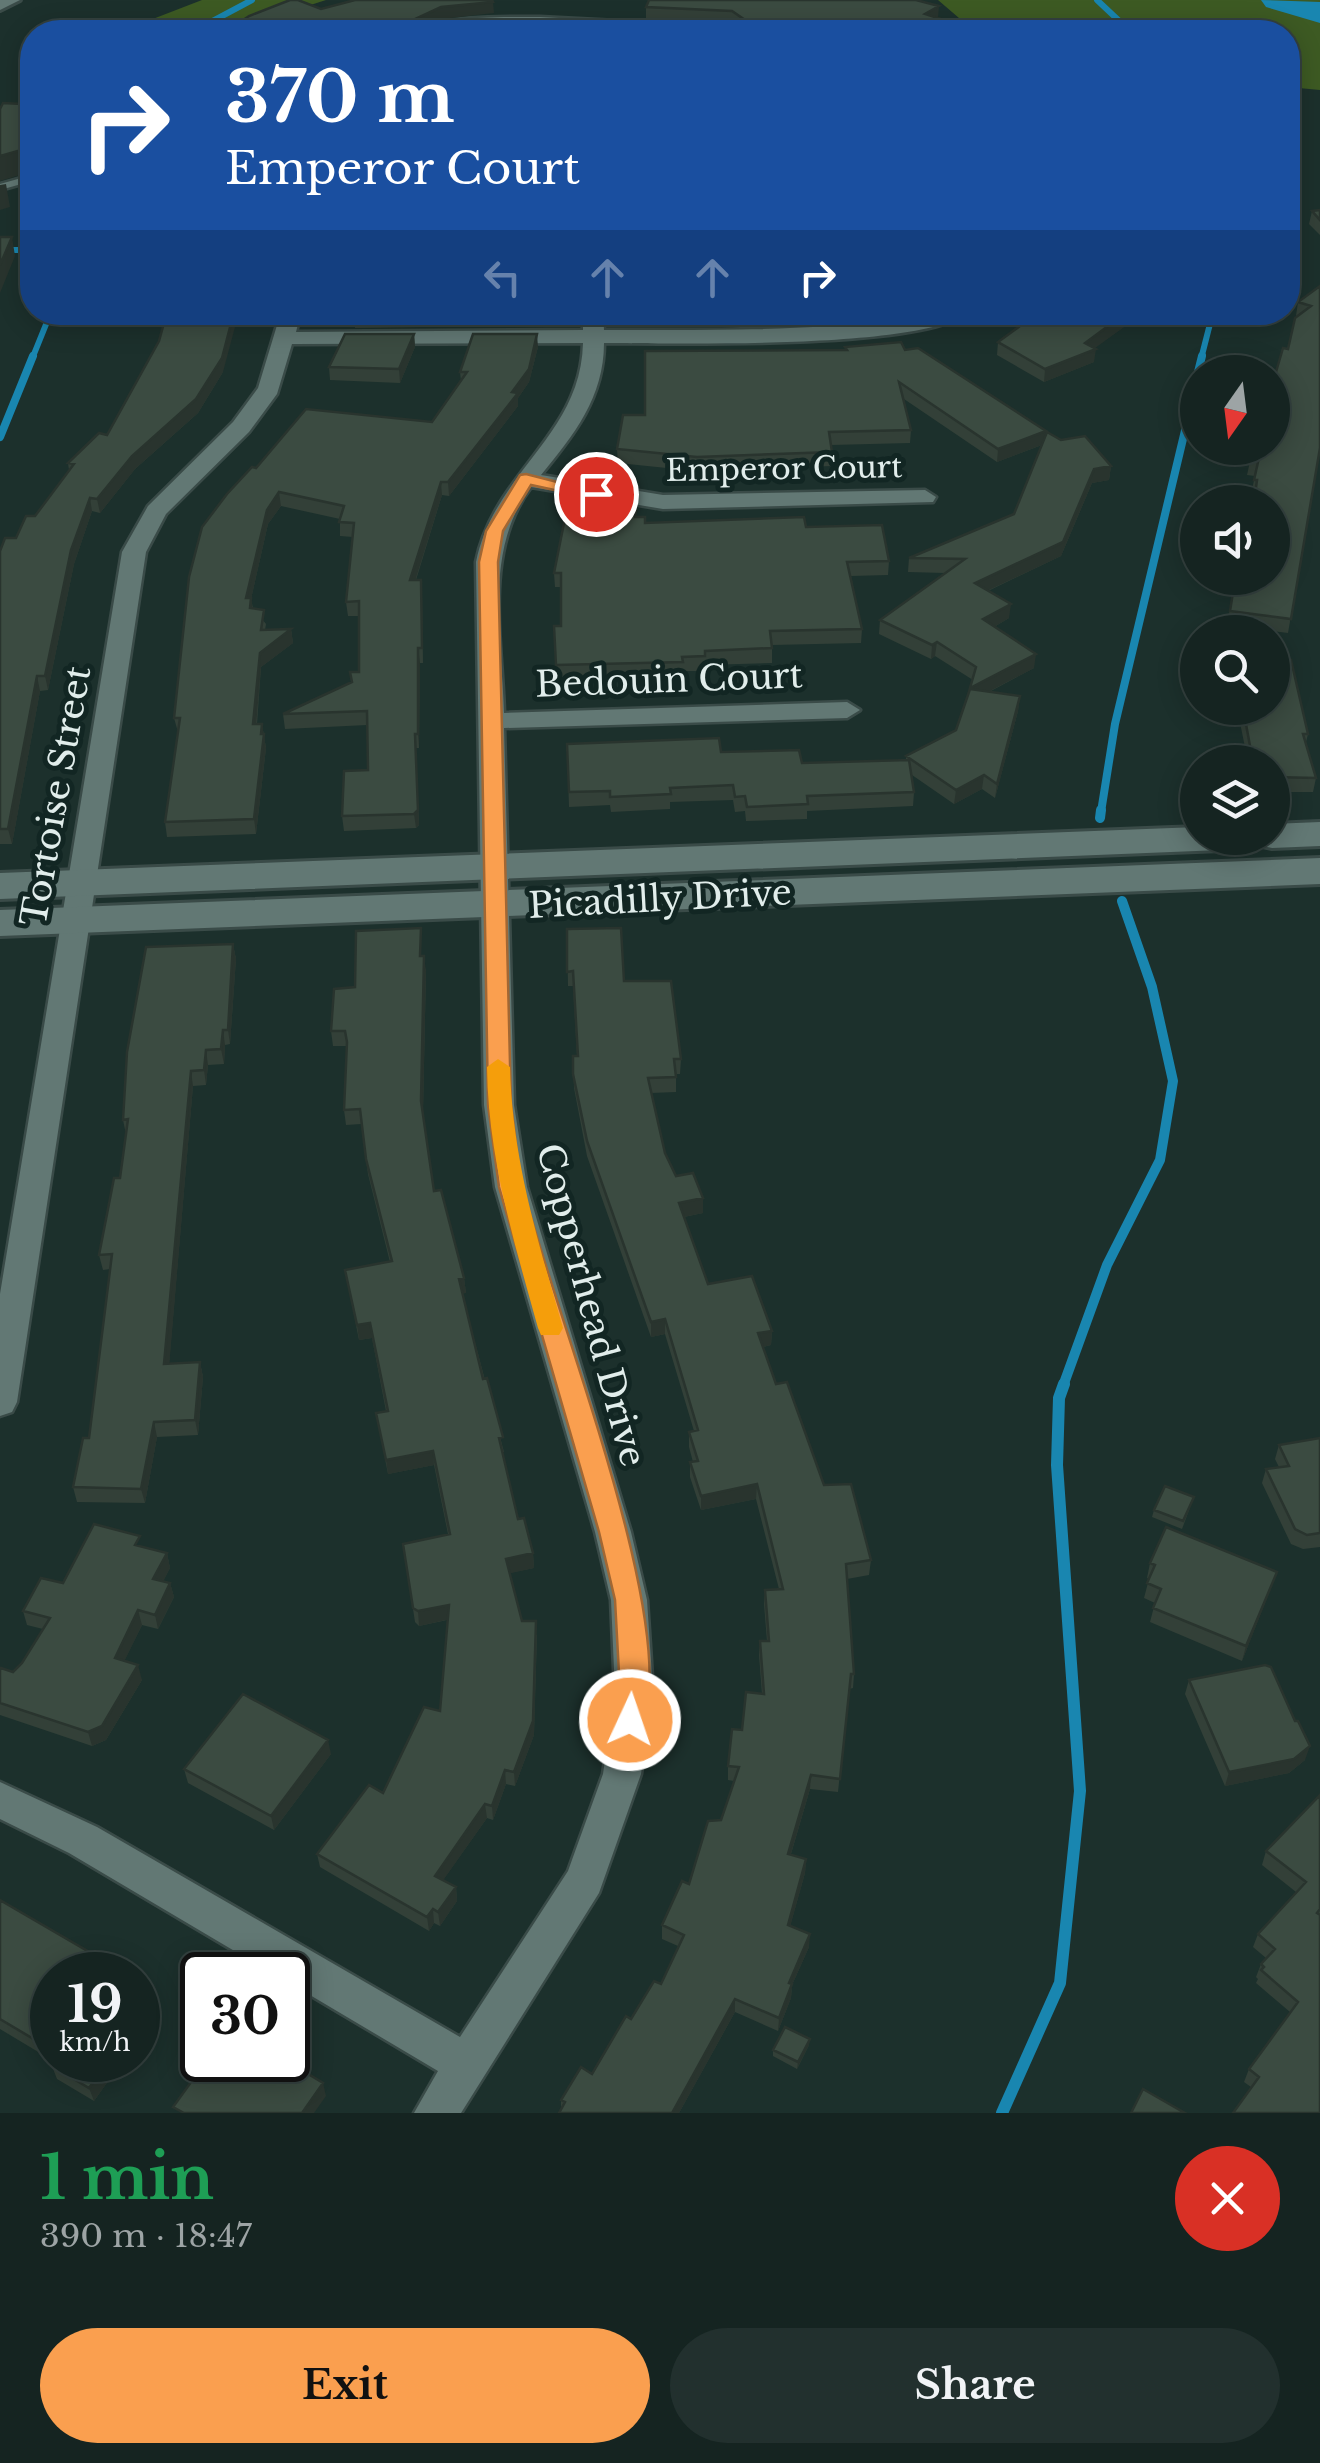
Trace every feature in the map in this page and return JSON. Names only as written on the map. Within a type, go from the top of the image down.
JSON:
[{"type":"street","points":[[0,3],[8,0]]},
{"type":"street","points":[[287,325],[852,332],[911,325]]},
{"type":"street","name":"Tortoise Street","points":[[0,1402],[134,552],[156,511],[241,427],[269,389],[287,325]]},
{"type":"street","name":"Copperhead Drive","points":[[436,2113],[585,1880],[622,1774],[634,1692],[629,1600],[613,1532],[510,1187],[499,1105],[488,562],[494,531],[584,396],[592,374],[593,326]]},
{"type":"street","name":"Emperor Court","points":[[526,479],[662,502],[925,497]]},
{"type":"street","name":"Bedouin Court","points":[[493,721],[848,710]]},
{"type":"street","points":[[1290,835],[1320,834]]},
{"type":"street","name":"Picadilly Drive","points":[[0,886],[1180,840]]},
{"type":"street","name":"Picadilly Drive","points":[[0,923],[495,908],[1026,880],[1320,870]]},
{"type":"street","points":[[0,1800],[83,1840],[467,2065]]},
{"type":"green space","points":[[202,0],[326,0],[264,20],[150,20]]},
{"type":"green space","points":[[938,0],[1320,0],[1320,90],[1300,88],[1300,20],[961,20]]},
{"type":"building","points":[[290,0],[321,9],[355,0],[493,2],[441,7],[413,20],[243,20]]},
{"type":"building","points":[[649,0],[916,0],[939,6],[925,14],[944,20],[745,20],[732,11],[646,7]]},
{"type":"building","points":[[3,103],[20,104],[20,150],[0,156]]},
{"type":"building","points":[[0,237],[12,237],[0,265]]},
{"type":"building","points":[[1320,286],[1320,448],[1291,619],[1290,615],[1230,611],[1233,595],[1290,595],[1290,485],[1256,485],[1254,480],[1257,465],[1290,465],[1290,355],[1281,355],[1283,348],[1288,349],[1293,325],[1300,325],[1300,314],[1311,306],[1300,303]]},
{"type":"building","points":[[163,325],[231,325],[222,358],[196,399],[132,456],[97,499],[90,498],[71,550],[45,676],[37,676],[8,829],[0,829],[0,551],[5,538],[16,538],[26,516],[35,516],[74,464],[68,463],[99,433],[107,435],[159,341]]},
{"type":"building","points":[[1021,325],[1109,325],[1085,343],[1096,349],[1045,369],[998,342]]},
{"type":"building","points":[[345,334],[414,334],[399,369],[329,367]]},
{"type":"building","points":[[473,334],[537,334],[529,369],[512,392],[518,393],[448,482],[441,482],[410,580],[421,580],[422,648],[418,648],[415,734],[418,810],[414,814],[342,816],[344,771],[368,770],[367,711],[283,714],[352,682],[350,672],[359,672],[359,601],[346,602],[354,523],[339,522],[344,506],[279,492],[267,510],[246,598],[251,598],[250,608],[264,610],[261,630],[291,629],[260,653],[253,724],[262,724],[264,734],[254,819],[165,822],[180,718],[174,718],[189,577],[202,527],[227,494],[252,467],[256,468],[306,409],[432,422],[467,372],[460,372]]},
{"type":"building","points":[[901,342],[905,350],[918,348],[1046,431],[998,449],[899,382],[911,430],[829,432],[832,452],[697,457],[617,449],[623,415],[645,415],[645,351],[847,350],[845,347]]},
{"type":"building","points":[[1047,432],[1061,440],[1085,436],[1111,466],[1094,469],[1063,542],[975,583],[1011,604],[983,619],[1036,654],[970,688],[976,667],[937,642],[932,645],[880,620],[965,559],[909,558],[1014,514]]},
{"type":"building","points":[[567,508],[636,510],[635,517],[645,517],[645,523],[804,517],[806,527],[882,525],[889,561],[847,562],[862,629],[770,631],[772,648],[705,651],[705,656],[682,657],[683,662],[556,665],[554,626],[561,626],[561,573],[554,573]]},
{"type":"building","points":[[1291,660],[1308,734],[1303,734],[1316,778],[1290,777],[1290,745],[1250,745],[1246,725],[1290,725]]},
{"type":"building","points":[[970,689],[1020,696],[997,784],[984,775],[956,790],[906,756],[956,730]]},
{"type":"building","points":[[719,738],[721,752],[799,750],[802,763],[909,760],[914,792],[807,796],[808,804],[747,807],[745,796],[735,797],[733,785],[670,788],[671,794],[610,797],[610,791],[569,792],[567,744]]},
{"type":"building","points":[[421,928],[421,1101],[434,1191],[441,1190],[464,1278],[459,1279],[483,1379],[487,1378],[503,1437],[499,1438],[518,1519],[524,1518],[533,1553],[506,1559],[522,1621],[536,1621],[533,1721],[514,1772],[505,1770],[492,1806],[485,1804],[435,1876],[456,1887],[438,1912],[433,1909],[427,1917],[317,1854],[369,1785],[383,1793],[424,1707],[440,1711],[449,1605],[418,1611],[413,1608],[403,1544],[450,1534],[433,1451],[386,1460],[376,1413],[388,1411],[370,1323],[357,1325],[345,1270],[392,1261],[366,1159],[360,1109],[344,1110],[345,1031],[331,1031],[334,989],[355,987],[356,931]]},
{"type":"building","points":[[621,928],[624,981],[671,981],[681,1059],[674,1059],[676,1077],[648,1078],[665,1153],[676,1176],[693,1173],[703,1198],[679,1203],[708,1284],[752,1276],[772,1331],[758,1333],[776,1384],[787,1382],[824,1485],[851,1484],[871,1560],[846,1564],[854,1674],[840,1779],[811,1775],[788,1854],[806,1859],[788,1925],[810,1934],[779,2018],[735,1999],[672,2113],[559,2113],[565,2102],[561,2100],[581,2067],[592,2074],[626,2016],[631,2019],[654,1981],[661,1984],[684,1935],[662,1925],[682,1881],[689,1884],[708,1821],[721,1820],[739,1767],[728,1766],[732,1729],[742,1730],[746,1692],[764,1694],[760,1641],[769,1641],[765,1590],[783,1589],[757,1484],[701,1496],[690,1462],[698,1461],[689,1432],[698,1430],[665,1319],[651,1322],[587,1141],[573,1074],[573,1056],[578,1056],[573,971],[567,972],[567,929]]},
{"type":"building","points":[[233,944],[228,1030],[223,1030],[221,1049],[206,1050],[204,1070],[191,1071],[164,1364],[200,1362],[195,1420],[154,1422],[141,1489],[73,1487],[83,1438],[89,1438],[112,1254],[99,1255],[114,1178],[120,1178],[128,1119],[123,1120],[127,1052],[146,947]]},
{"type":"building","points":[[1320,1438],[1320,1533],[1307,1535],[1295,1529],[1266,1469],[1289,1466],[1279,1445]]},
{"type":"building","points":[[1165,1486],[1194,1497],[1183,1521],[1154,1510]]},
{"type":"building","points":[[94,1524],[140,1536],[135,1545],[167,1553],[153,1579],[170,1583],[155,1615],[138,1610],[115,1658],[138,1665],[102,1726],[88,1732],[0,1703],[0,1669],[13,1672],[22,1663],[50,1618],[23,1611],[41,1578],[63,1583]]},
{"type":"building","points":[[1166,1527],[1277,1572],[1246,1646],[1153,1608],[1161,1589],[1147,1583],[1155,1565],[1150,1563]]},
{"type":"building","points":[[1271,1667],[1310,1746],[1294,1759],[1229,1772],[1189,1680]]},
{"type":"building","points":[[243,1694],[328,1740],[271,1816],[184,1769]]},
{"type":"building","points":[[1320,1795],[1320,2113],[1233,2113],[1259,2077],[1249,2069],[1298,2002],[1261,1970],[1261,1964],[1275,1949],[1258,1934],[1306,1882],[1266,1851]]},
{"type":"building","points":[[0,1900],[89,1952],[30,1952],[30,2037],[0,2019]]},
{"type":"building","points":[[785,2027],[810,2039],[798,2062],[773,2050]]},
{"type":"building","points":[[310,2075],[323,2083],[302,2113],[184,2113],[173,2107],[191,2082],[310,2082]]},
{"type":"building","points":[[1143,2089],[1185,2113],[1131,2113]]},
{"type":"waterway","points":[[214,20],[252,0]]},
{"type":"waterway","points":[[1097,0],[1118,20]]},
{"type":"waterway","points":[[1278,0],[1320,13]]},
{"type":"waterway","points":[[0,250],[20,250]]},
{"type":"waterway","points":[[32,359],[46,325]]},
{"type":"waterway","points":[[1202,355],[1210,325]]},
{"type":"waterway","points":[[0,437],[33,356]]},
{"type":"waterway","points":[[1101,812],[1115,724],[1180,451]]},
{"type":"waterway","points":[[1100,818],[1101,810]]},
{"type":"waterway","points":[[1063,1386],[1107,1265],[1160,1160],[1173,1081],[1152,987],[1122,901]]},
{"type":"waterway","points":[[1002,2113],[1060,1983],[1080,1791],[1057,1465],[1059,1398],[1064,1384]]},
{"type":"slow traffic","points":[[498,1067],[510,1187],[550,1328]]},
{"type":"route","points":[[596,494],[526,479],[494,531],[488,562],[499,1105],[510,1187],[613,1532],[629,1600],[634,1692],[630,1720]]}]
